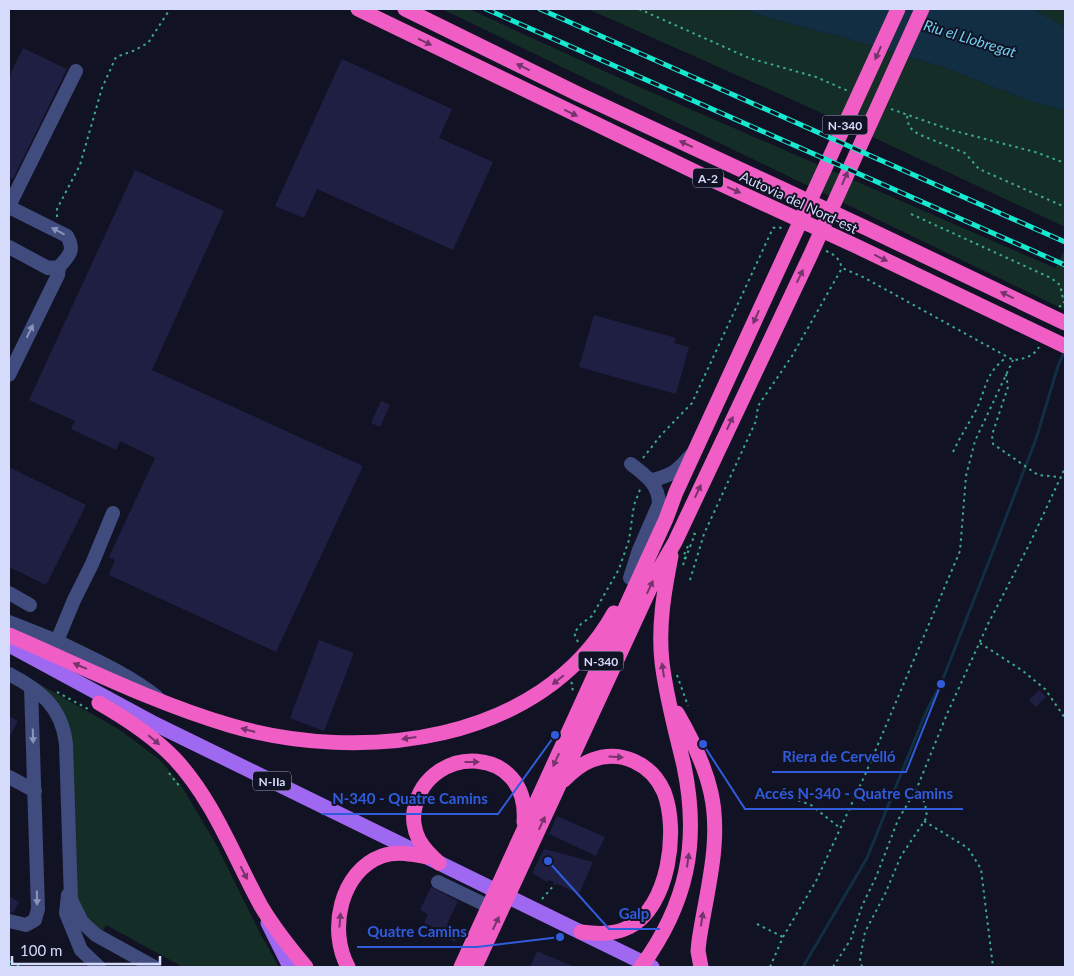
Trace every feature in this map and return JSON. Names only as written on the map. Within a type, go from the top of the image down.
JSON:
[{"type":"highway","name":"Autovia del Nord-est","points":[[358,9],[695,172],[848,242],[1065,346]]},
{"type":"highway","name":"Autovia del Nord-est","points":[[405,9],[578,94],[864,227],[1055,310],[1065,323]]},
{"type":"highway","name":"N-340","points":[[464,965],[488,906],[898,9]]},
{"type":"highway","name":"N-340","points":[[464,965],[560,784],[656,573],[674,542],[811,254],[922,9]]},
{"type":"highway","points":[[9,635],[163,702],[230,726],[258,733],[300,740],[347,743],[389,741],[434,734],[484,721],[524,703],[540,694],[567,672],[591,648],[603,632],[659,516],[676,492]]},
{"type":"highway","points":[[641,967],[657,945],[675,908],[682,889],[690,848],[687,786],[667,695],[662,663],[660,626],[674,542]]},
{"type":"highway","points":[[667,695],[701,763],[713,804],[715,827],[713,851],[698,951],[702,967]]},
{"type":"highway","points":[[96,707],[148,735],[162,746],[187,774],[218,822],[262,907],[283,939],[306,967]]},
{"type":"highway","points":[[560,784],[576,769],[592,760],[604,756],[627,758],[641,764],[653,775],[664,791],[669,813],[669,852],[665,876],[660,892],[644,917],[629,928],[618,932],[596,934],[581,932]]},
{"type":"highway","points":[[433,860],[418,838],[414,812],[426,784],[441,770],[464,762],[484,762],[501,768],[516,781],[524,799],[524,829]]},
{"type":"highway","points":[[348,967],[341,947],[340,917],[346,891],[358,872],[374,860],[392,854],[408,854],[433,860]]},
{"type":"main road","name":"N-IIa","points":[[9,645],[155,724],[652,967]]},
{"type":"main road","name":"N-IIa","points":[[9,655],[96,707],[155,724]]},
{"type":"main road","points":[[262,907],[270,930],[290,967]]},
{"type":"street","points":[[9,375],[58,275],[59,267],[67,259],[72,245],[67,236],[9,206],[76,71]]},
{"type":"street","points":[[9,247],[48,268],[59,267]]},
{"type":"street","points":[[649,478],[666,477],[672,474],[695,451]]},
{"type":"street","points":[[630,578],[639,550],[659,504],[649,478],[631,464]]},
{"type":"street","points":[[57,641],[113,514]]},
{"type":"street","points":[[9,593],[30,605]]},
{"type":"street","points":[[9,622],[57,641],[120,672],[141,684],[163,702]]},
{"type":"street","points":[[9,674],[42,694],[55,710],[64,727],[71,900],[82,922],[96,935],[154,967]]},
{"type":"street","points":[[9,921],[26,925],[35,920],[38,909],[31,687]]},
{"type":"street","points":[[9,777],[35,791]]},
{"type":"street","points":[[70,882],[66,913],[81,950],[98,967]]},
{"type":"street","points":[[438,882],[488,906]]},
{"type":"street","points":[[98,967],[97,956],[102,946],[109,942]]},
{"type":"path","points":[[57,230],[57,209],[80,165],[102,88],[116,58],[148,44],[170,9]]},
{"type":"path","points":[[639,9],[749,58],[816,78],[845,90]]},
{"type":"path","points":[[891,109],[907,116],[1035,152],[1065,163]]},
{"type":"path","points":[[907,116],[910,127],[918,134],[965,153],[979,169],[1065,207]]},
{"type":"path","points":[[911,214],[1051,278],[1060,285],[1064,302],[1055,310]]},
{"type":"path","points":[[574,633],[592,616],[619,569],[629,540],[634,506],[649,478],[643,458],[661,435],[692,403],[773,228]]},
{"type":"path","points":[[690,580],[704,534],[756,421],[758,406],[792,356],[842,268],[863,277],[1013,360],[1025,359],[1036,352]]},
{"type":"path","points":[[953,452],[962,432],[976,410],[989,375],[997,364],[1007,357]]},
{"type":"path","points":[[770,967],[783,937],[816,881],[865,775],[960,552],[966,476],[975,441],[1013,360]]},
{"type":"path","points":[[1006,374],[1008,387],[992,435],[993,444],[1038,475],[1060,477]]},
{"type":"path","points":[[833,967],[851,939],[862,906],[876,877],[898,820],[916,790],[947,714],[1065,468]]},
{"type":"path","points":[[686,559],[695,534]]},
{"type":"path","points":[[980,643],[1023,671],[1044,689],[1065,718]]},
{"type":"path","points":[[52,690],[96,707]]},
{"type":"path","points":[[168,770],[182,785],[180,786],[168,770]]},
{"type":"path","points":[[862,967],[860,959],[865,932],[885,894],[901,856],[927,817],[925,803],[916,790]]},
{"type":"path","points":[[792,798],[812,805],[840,828]]},
{"type":"path","points":[[924,821],[968,848],[982,869],[994,967]]},
{"type":"path","points":[[541,901],[555,884]]},
{"type":"path","points":[[757,924],[783,937]]},
{"type":"green space","points":[[442,9],[469,9],[628,82],[1055,268],[1065,249],[1065,310]]},
{"type":"green space","points":[[588,9],[744,9],[772,19],[943,67],[1030,101],[1065,111],[1065,227],[804,105]]},
{"type":"green space","points":[[1033,9],[1065,9],[1065,27]]},
{"type":"green space","points":[[38,683],[120,730],[160,760],[181,785],[216,844],[279,967],[183,967],[106,925],[102,932],[76,908],[71,731],[61,711]]},
{"type":"water","name":"Riu el Llobregat","points":[[744,9],[1033,9],[1065,27],[1065,111],[1030,101],[943,67],[772,19]]},
{"type":"building","points":[[23,48],[67,69],[13,179],[9,177],[9,77]]},
{"type":"building","points":[[342,59],[452,109],[439,138],[493,162],[453,250],[317,189],[304,218],[275,206]]},
{"type":"building","points":[[135,170],[224,211],[152,370],[363,466],[276,652],[109,575],[115,560],[109,557],[155,458],[120,441],[116,450],[71,429],[75,421],[29,400]]},
{"type":"building","points":[[594,315],[676,338],[674,343],[689,347],[676,394],[579,367]]},
{"type":"building","points":[[381,401],[390,405],[380,427],[371,423]]},
{"type":"building","points":[[9,467],[86,505],[46,585],[9,567]]},
{"type":"building","points":[[319,640],[354,653],[324,731],[290,718]]},
{"type":"building","points":[[1039,690],[1046,697],[1036,707],[1029,700]]},
{"type":"building","points":[[9,716],[18,721],[9,738]]},
{"type":"building","points":[[557,816],[605,837],[596,856],[549,834]]},
{"type":"building","points":[[544,849],[593,862],[579,894],[549,880],[547,882],[532,873]]},
{"type":"building","points":[[431,887],[458,901],[447,924],[460,930],[455,942],[442,936],[444,932],[424,923],[428,914],[420,910]]},
{"type":"building","points":[[9,896],[19,902],[13,913],[9,912]]},
{"type":"building","points":[[537,951],[575,967],[530,967]]},
{"type":"waterway","points":[[803,967],[867,858],[926,712],[941,684],[1036,439],[1058,366],[1065,350]]},
{"type":"railway","points":[[486,9],[1065,265]]},
{"type":"railway","points":[[540,9],[1065,242]]},
{"type":"railway","points":[[9,963],[17,967]]},
{"type":"place","name":"Riera de Cervelló","points":[[941,684]]},
{"type":"place","name":"N-340 - Quatre Camins","points":[[555,735]]},
{"type":"place","name":"Accés N-340 - Quatre Camins","points":[[703,744]]},
{"type":"place","name":"Galp","points":[[548,861]]},
{"type":"place","name":"Quatre Camins","points":[[560,937]]}]
